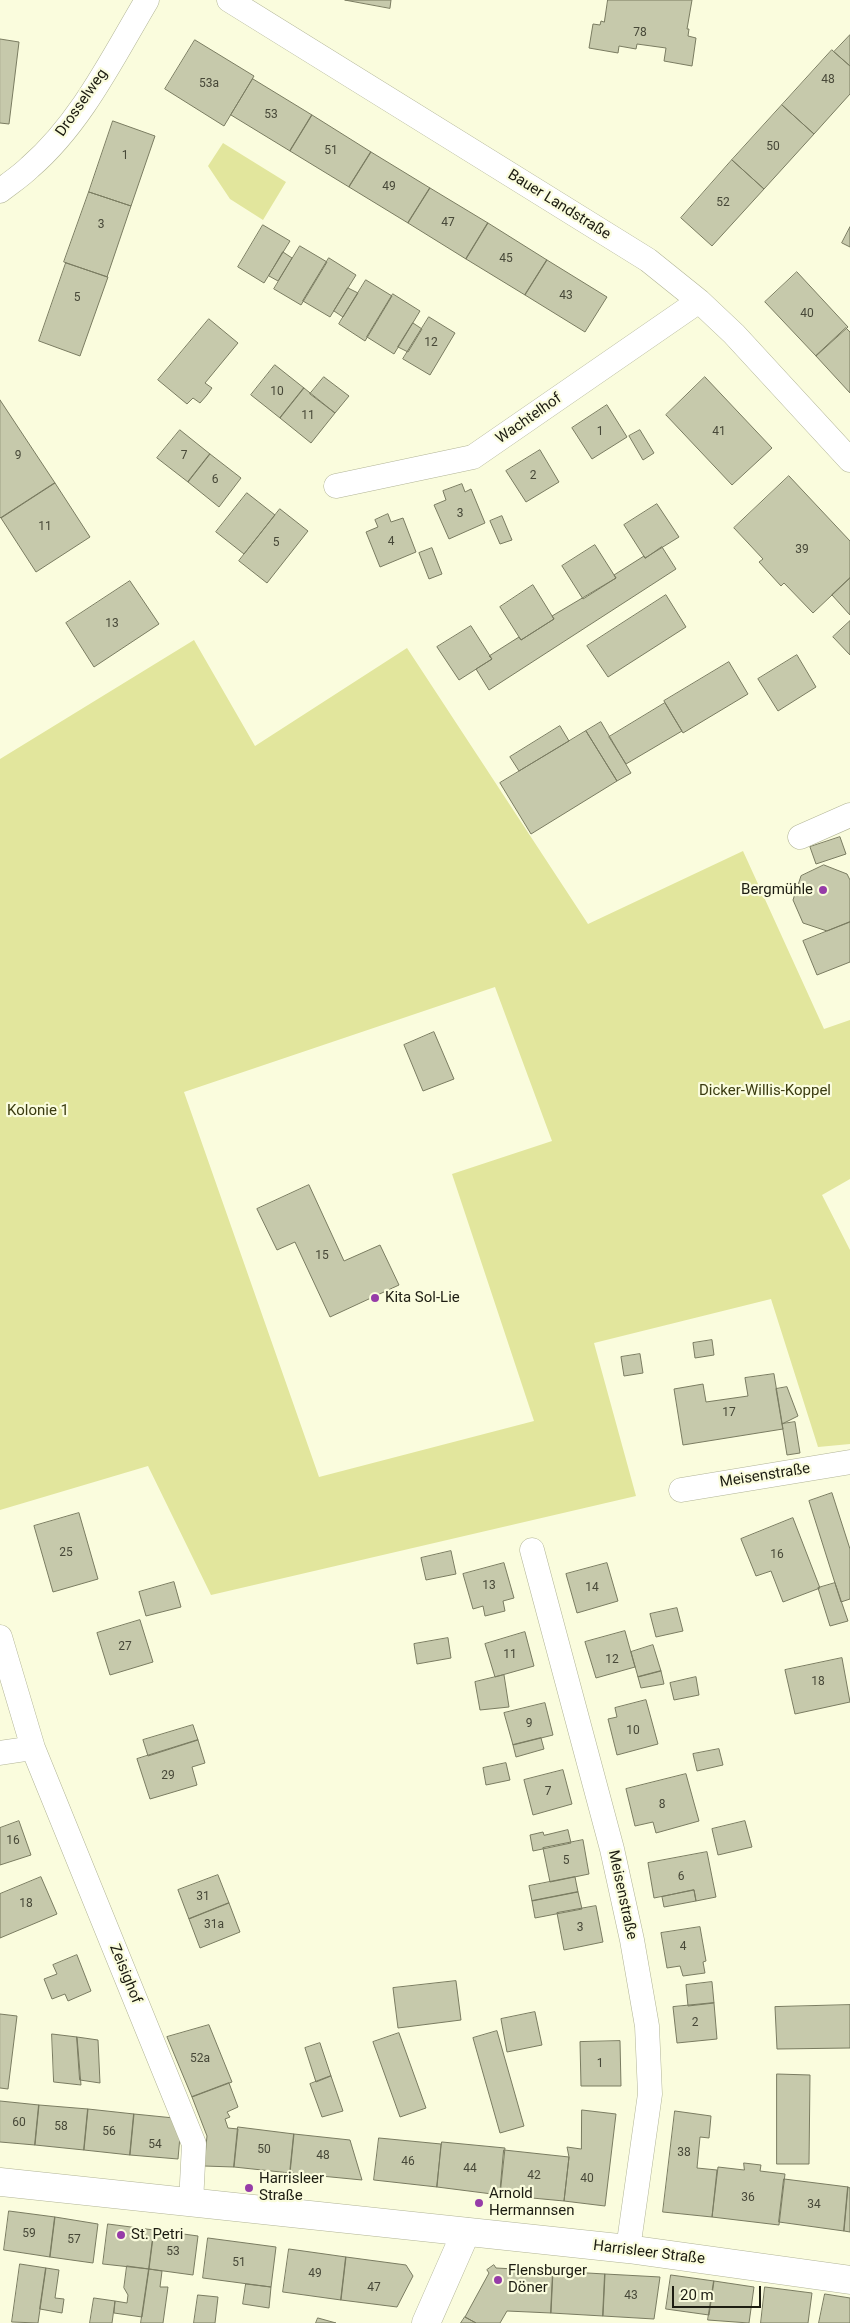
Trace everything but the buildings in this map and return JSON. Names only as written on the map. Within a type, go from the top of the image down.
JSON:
[{"type":"main road","name":"Harrisleer Straße","points":[[0,2182],[191,2204],[628,2249],[850,2280]]},
{"type":"main road","points":[[426,2323],[466,2232]]},
{"type":"street","name":"Drosselweg","points":[[0,191],[31,166],[60,136],[96,86],[147,0]]},
{"type":"street","name":"Bauer Landstraße","points":[[229,0],[648,260],[699,301],[734,334],[850,460]]},
{"type":"street","name":"Wachtelhof","points":[[336,486],[473,457],[699,301]]},
{"type":"street","points":[[800,836],[850,815]]},
{"type":"street","name":"Meisenstraße","points":[[681,1490],[850,1462]]},
{"type":"street","name":"Meisenstraße","points":[[532,1550],[612,1849],[632,1940],[647,2026],[650,2094],[628,2249]]},
{"type":"street","name":"Zeisighof","points":[[0,1636],[33,1748],[194,2144],[191,2204]]},
{"type":"street","points":[[0,1753],[33,1748]]},
{"type":"green space","points":[[223,143],[286,182],[263,220],[230,199],[208,166]]},
{"type":"green space","points":[[194,640],[255,746],[407,648],[588,924],[743,851],[824,1029],[850,1020],[850,1179],[822,1195],[850,1250],[850,1444],[818,1447],[771,1299],[594,1343],[636,1496],[211,1595],[148,1466],[0,1510],[0,759]],"holes":[[[495,987],[552,1141],[452,1174],[534,1421],[319,1477],[184,1092]]]},
{"type":"place","name":"Bergmühle","points":[[823,890]]},
{"type":"place","name":"Kita Sol-Lie","points":[[375,1298]]},
{"type":"place","name":"Harrisleer Straße","points":[[249,2188]]},
{"type":"place","name":"Arnold Hermannsen","points":[[479,2203]]},
{"type":"place","name":"St. Petri","points":[[121,2235]]},
{"type":"place","name":"Flensburger Döner","points":[[498,2280]]},
{"type":"park label","name":"Dicker-Willis-Koppel","points":[[765,1091]]},
{"type":"park label","name":"Kolonie 1","points":[[38,1111]]}]
